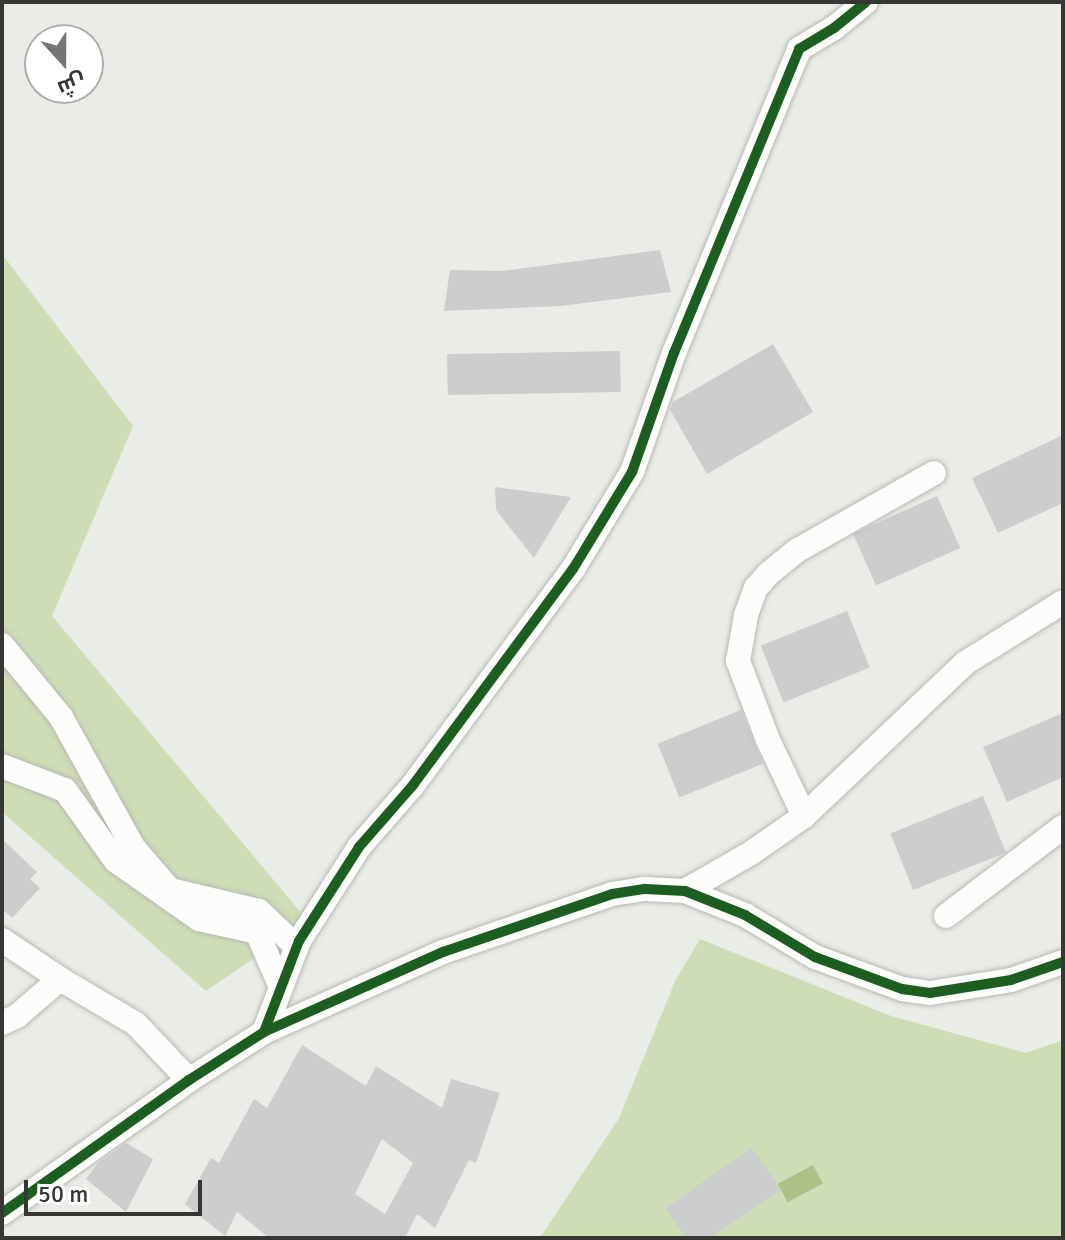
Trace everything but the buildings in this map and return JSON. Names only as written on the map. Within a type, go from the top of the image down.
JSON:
[{"type":"street","points":[[264,1032],[297,947],[359,847],[413,785],[573,569],[632,472],[685,325],[799,49],[834,28],[866,2]]},
{"type":"street","points":[[804,816],[768,740],[738,661],[746,615],[756,588],[798,550],[934,473]]},
{"type":"street","points":[[685,891],[751,853],[804,816],[965,663],[1063,602]]},
{"type":"street","points":[[2,645],[61,717],[133,847],[170,890],[259,911],[297,947]]},
{"type":"street","points":[[2,766],[65,790],[116,861],[199,919],[257,932],[280,985]]},
{"type":"street","points":[[946,916],[1063,827]]},
{"type":"street","points":[[2,1213],[189,1080],[264,1032],[443,952],[612,894],[645,889],[685,891],[745,915],[815,957],[902,989],[930,993],[1011,980],[1063,962]]},
{"type":"street","points":[[2,940],[136,1024],[189,1080]]},
{"type":"street","points":[[2,1023],[17,1016],[60,979]]},
{"type":"shaded area","points":[[2,254],[133,426],[52,616],[308,921],[206,991],[2,812]]},
{"type":"shaded area","points":[[700,939],[891,1016],[1026,1053],[1063,1040],[1063,1238],[540,1238],[619,1118],[676,979]]},
{"type":"shaded area","points":[[813,1165],[823,1184],[788,1202],[778,1184]]},
{"type":"cycle path","points":[[264,1032],[299,941],[359,847],[413,785],[573,569],[632,472],[674,353],[799,49],[834,28],[866,2]]},
{"type":"cycle path","points":[[2,1213],[189,1080],[264,1032],[443,952],[612,894],[645,889],[685,891],[745,915],[815,957],[902,989],[930,993],[1011,980],[1063,962]]}]
